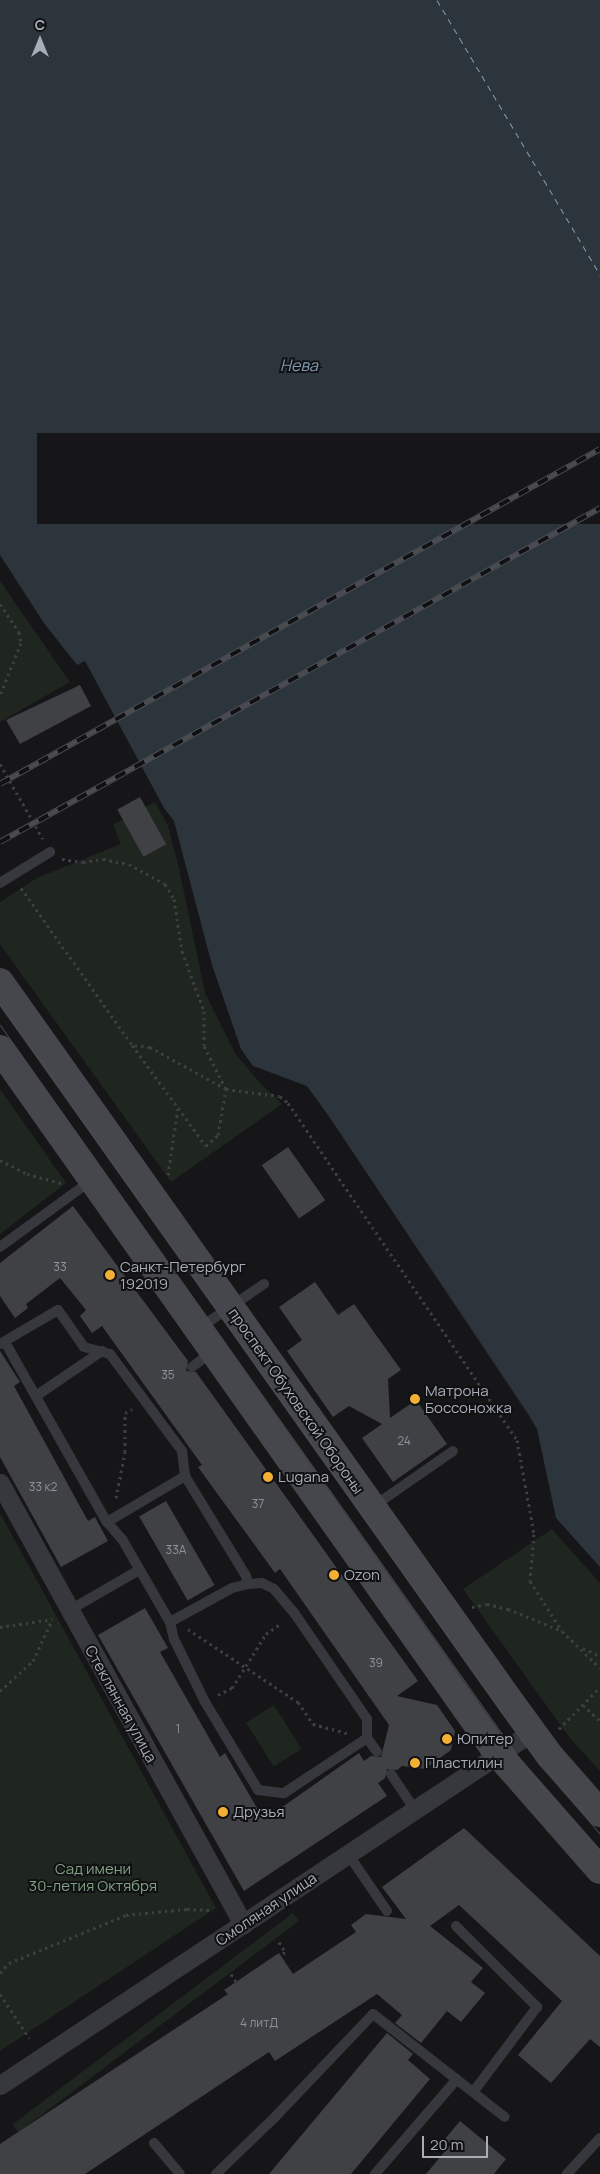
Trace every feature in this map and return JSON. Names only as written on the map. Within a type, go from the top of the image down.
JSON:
[{"type":"main road","name":"проспект Обуховской Обороны","points":[[0,982],[372,1508],[544,1732],[600,1813]]},
{"type":"main road","points":[[0,1049],[498,1754],[524,1788],[600,1870]]},
{"type":"street","name":"Стеклянная улица","points":[[0,1483],[243,1924]]},
{"type":"street","name":"Смоляная улица","points":[[0,2085],[498,1754],[544,1732]]},
{"type":"lane","points":[[0,883],[50,852]]},
{"type":"lane","points":[[0,1247],[92,1179]]},
{"type":"lane","points":[[198,1329],[264,1284]]},
{"type":"lane","points":[[248,1584],[246,1576],[184,1476],[182,1451],[147,1397],[110,1354],[84,1347],[58,1310],[2,1343],[36,1396],[107,1522],[122,1539],[170,1622],[174,1639],[205,1702],[258,1790],[284,1793],[368,1738]]},
{"type":"lane","points":[[36,1396],[102,1351]]},
{"type":"lane","points":[[192,1367],[214,1351]]},
{"type":"lane","points":[[372,1508],[453,1451]]},
{"type":"lane","points":[[107,1522],[184,1476]]},
{"type":"lane","points":[[70,1610],[139,1570]]},
{"type":"lane","points":[[170,1622],[232,1588],[248,1584],[262,1584],[274,1589],[295,1614],[367,1719],[368,1738],[377,1752]]},
{"type":"lane","points":[[391,1774],[415,1810]]},
{"type":"lane","points":[[348,1854],[387,1912]]},
{"type":"lane","points":[[456,1926],[537,2007],[474,2091]]},
{"type":"lane","points":[[216,2174],[275,2117],[373,2014],[505,2117]]},
{"type":"lane","points":[[375,2174],[457,2079]]},
{"type":"lane","points":[[567,2174],[600,2138]]},
{"type":"lane","points":[[154,2143],[180,2174]]},
{"type":"path","points":[[0,604],[19,632],[21,642],[0,694]]},
{"type":"path","points":[[0,764],[50,852],[69,860],[103,859],[129,864],[165,884],[174,900],[182,951],[204,1011],[204,1046],[226,1089],[218,1135],[206,1146],[12,876]]},
{"type":"path","points":[[132,1045],[150,1047],[226,1089],[280,1096],[288,1103],[517,1440],[534,1534],[530,1581],[562,1631],[600,1668]]},
{"type":"path","points":[[168,1180],[178,1106]]},
{"type":"path","points":[[0,1160],[27,1174],[65,1183]]},
{"type":"path","points":[[107,1522],[114,1508],[125,1452],[125,1413],[147,1397]]},
{"type":"path","points":[[466,1608],[487,1604],[501,1607],[562,1631]]},
{"type":"path","points":[[0,1627],[53,1619],[70,1610]]},
{"type":"path","points":[[205,1702],[232,1688],[266,1634],[295,1614]]},
{"type":"path","points":[[0,1691],[33,1661],[53,1619]]},
{"type":"path","points":[[170,1622],[185,1627],[298,1702],[313,1724],[368,1738]]},
{"type":"path","points":[[580,1647],[600,1656]]},
{"type":"path","points":[[544,1732],[583,1705],[600,1687]]},
{"type":"path","points":[[583,1705],[600,1721]]},
{"type":"path","points":[[0,1973],[8,1963],[126,1915],[187,1909],[222,1910]]},
{"type":"path","points":[[279,1942],[285,1952],[280,1955]]},
{"type":"path","points":[[231,1974],[236,1982]]},
{"type":"path","points":[[0,1994],[29,2038]]},
{"type":"green space","points":[[0,581],[70,682],[0,722]]},
{"type":"green space","points":[[155,802],[168,826],[179,868],[205,993],[235,1053],[259,1082],[282,1104],[171,1182],[0,944],[0,902],[37,878],[121,844],[113,825]]},
{"type":"green space","points":[[0,1089],[66,1183],[0,1234]]},
{"type":"green space","name":"Сад имени 30-летия Октября","points":[[0,1513],[216,1908],[0,2051]]},
{"type":"green space","points":[[552,1529],[600,1583],[600,1771],[569,1737],[463,1589]]},
{"type":"green space","points":[[274,1705],[302,1749],[274,1767],[246,1722]]},
{"type":"green space","points":[[293,1913],[299,1921],[19,2132],[13,2124]]},
{"type":"water","name":"Нева","points":[[0,0],[600,0],[600,1567],[556,1518],[537,1429],[530,1417],[328,1115],[307,1086],[253,1066],[241,1049],[212,965],[174,821],[164,808],[85,661],[77,665],[44,623],[0,555]]},
{"type":"pier","points":[[37,433],[600,433],[600,524],[37,524]]},
{"type":"building","points":[[80,685],[91,706],[20,744],[6,720]]},
{"type":"building","points":[[140,797],[166,844],[143,857],[117,810]]},
{"type":"building","points":[[288,1147],[325,1200],[299,1219],[262,1165]]},
{"type":"building","points":[[73,1206],[188,1361],[186,1371],[196,1372],[418,1681],[397,1696],[437,1705],[455,1731],[451,1750],[425,1769],[402,1766],[397,1770],[387,1769],[385,1778],[378,1783],[387,1796],[244,1891],[98,1635],[145,1608],[168,1648],[160,1652],[220,1757],[225,1753],[264,1820],[359,1753],[364,1761],[371,1756],[381,1757],[389,1725],[280,1569],[275,1573],[198,1467],[202,1465],[102,1326],[92,1333],[80,1316],[86,1310],[60,1278],[26,1304],[28,1308],[15,1318],[0,1296],[0,1263]]},
{"type":"building","points":[[315,1282],[338,1315],[354,1304],[401,1370],[388,1379],[390,1418],[416,1400],[447,1444],[393,1482],[362,1438],[382,1424],[349,1406],[333,1417],[287,1351],[302,1340],[279,1307]]},
{"type":"building","points":[[0,1351],[20,1382],[14,1386],[88,1521],[95,1517],[108,1541],[61,1567],[0,1457]]},
{"type":"building","points":[[166,1501],[214,1585],[188,1601],[139,1516]]},
{"type":"building","points":[[464,1828],[600,1956],[600,2047],[590,2039],[551,2083],[518,2055],[562,2001],[459,1905],[430,1926],[483,1968],[471,1982],[485,1993],[461,2022],[447,2011],[421,2043],[395,2023],[402,2015],[377,1994],[275,2061],[269,2052],[85,2174],[0,2174],[0,2144],[228,1994],[224,1990],[279,1953],[293,1974],[356,1932],[351,1925],[366,1914],[406,1919],[382,1887]]},
{"type":"building","points":[[387,2033],[413,2054],[408,2060],[430,2079],[351,2174],[269,2174]]},
{"type":"building","points":[[460,2121],[506,2159],[494,2174],[426,2174],[451,2144],[445,2139]]},
{"type":"ferry route","points":[[437,0],[600,275]]},
{"type":"tram line","points":[[0,1004],[521,1739],[600,1834]]},
{"type":"tram line","points":[[0,1025],[529,1772],[600,1851]]},
{"type":"railway","points":[[0,784],[600,449]]},
{"type":"railway","points":[[0,842],[600,508]]},
{"type":"place","name":"Санкт-Петербург 192019","points":[[110,1275]]},
{"type":"place","name":"Матрона Боссоножка","points":[[415,1399]]},
{"type":"place","name":"Lugana","points":[[268,1477]]},
{"type":"place","name":"Ozon","points":[[334,1575]]},
{"type":"place","name":"Юпитер","points":[[447,1739]]},
{"type":"place","name":"Пластилин","points":[[415,1763]]},
{"type":"place","name":"Друзья","points":[[223,1812]]}]
